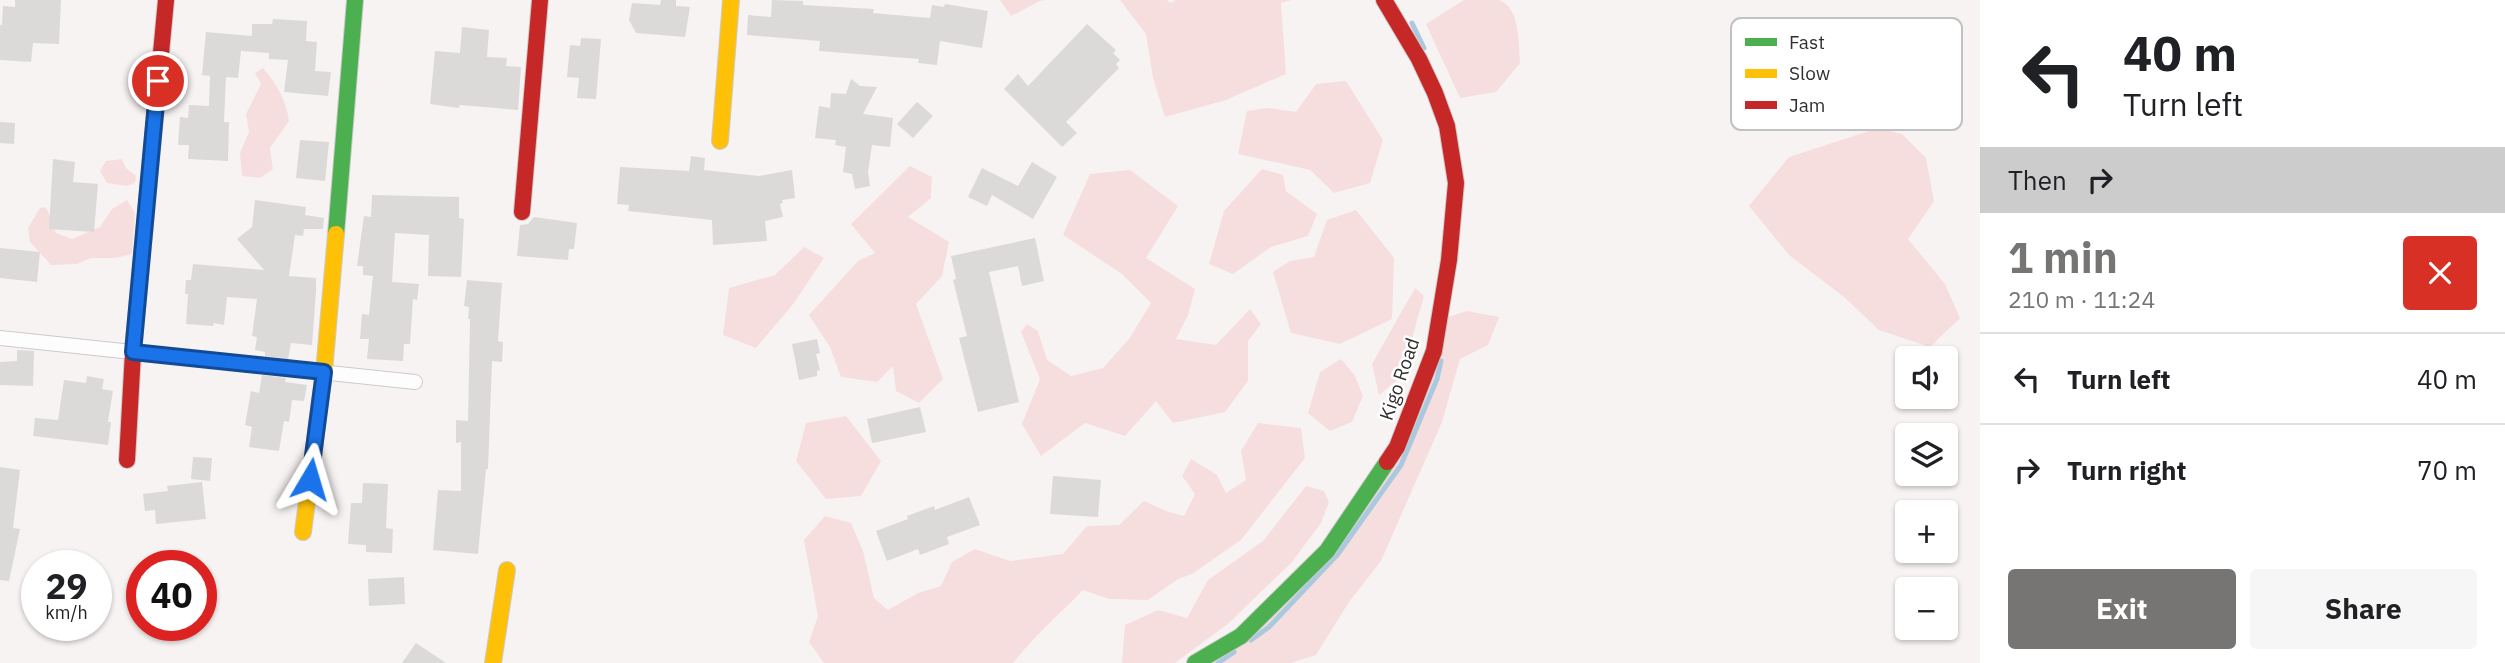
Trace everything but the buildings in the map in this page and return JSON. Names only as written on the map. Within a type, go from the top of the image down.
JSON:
[{"type":"street","points":[[127,460],[133,352],[166,0]]},
{"type":"street","points":[[303,532],[324,372],[355,0]]},
{"type":"street","points":[[522,212],[540,0]]},
{"type":"street","points":[[720,141],[731,0]]},
{"type":"street","name":"Kigo Road","points":[[1195,663],[1241,636],[1327,551],[1398,447],[1434,351],[1449,260],[1456,183],[1447,126],[1435,93],[1419,59],[1384,0]]},
{"type":"street","points":[[0,338],[415,382]]},
{"type":"street","points":[[493,663],[507,570]]},
{"type":"shaded area","points":[[1000,0],[1047,0],[1011,16]]},
{"type":"shaded area","points":[[1120,0],[1167,0],[1170,3],[1176,0],[1291,0],[1281,3],[1286,74],[1226,100],[1165,117],[1153,78],[1146,34]]},
{"type":"shaded area","points":[[1464,0],[1499,0],[1506,4],[1515,18],[1520,63],[1496,92],[1460,98],[1426,24]]},
{"type":"shaded area","points":[[263,68],[280,93],[289,121],[270,148],[273,169],[260,178],[242,176],[240,153],[249,132],[246,114],[261,84],[255,73]]},
{"type":"shaded area","points":[[1346,81],[1383,140],[1370,183],[1334,193],[1310,170],[1238,154],[1247,111],[1268,108],[1296,112],[1316,84]]},
{"type":"shaded area","points":[[1872,130],[1902,134],[1926,158],[1934,201],[1908,239],[1945,284],[1960,318],[1931,346],[1879,330],[1844,297],[1789,255],[1749,206],[1789,157]]},
{"type":"shaded area","points":[[122,159],[126,168],[136,176],[135,183],[127,186],[107,183],[100,171],[106,161]]},
{"type":"shaded area","points":[[910,166],[932,177],[931,198],[908,217],[949,242],[942,276],[916,304],[943,379],[919,403],[896,391],[893,366],[877,382],[841,377],[830,347],[809,315],[858,261],[875,253],[851,224]]},
{"type":"shaded area","points":[[1262,169],[1283,175],[1286,191],[1317,214],[1308,236],[1271,247],[1233,274],[1209,264],[1224,211]]},
{"type":"shaded area","points":[[1130,170],[1178,206],[1146,258],[1195,289],[1188,315],[1176,339],[1216,345],[1250,309],[1261,324],[1248,341],[1248,381],[1225,412],[1173,423],[1156,401],[1125,436],[1085,423],[1041,456],[1022,424],[1040,379],[1021,332],[1027,324],[1038,331],[1047,360],[1071,376],[1103,368],[1129,339],[1151,303],[1122,274],[1063,235],[1090,174]]},
{"type":"shaded area","points":[[127,200],[135,213],[132,254],[115,258],[91,258],[77,264],[51,265],[30,242],[28,228],[40,208],[47,209],[56,233],[72,239],[100,227],[112,209]]},
{"type":"shaded area","points":[[1356,210],[1394,258],[1392,319],[1340,344],[1291,333],[1273,272],[1290,261],[1314,257],[1327,220]]},
{"type":"shaded area","points":[[804,247],[824,258],[794,303],[756,348],[723,335],[729,288],[775,275]]},
{"type":"shaded area","points":[[1415,288],[1424,296],[1401,377],[1379,395],[1372,364]]},
{"type":"shaded area","points":[[1467,311],[1499,317],[1488,345],[1460,359],[1442,422],[1381,561],[1349,602],[1316,655],[1291,663],[1209,663],[1350,530],[1445,318]]},
{"type":"shaded area","points":[[1341,359],[1355,376],[1363,396],[1352,422],[1330,431],[1308,413],[1320,372]]},
{"type":"shaded area","points":[[846,416],[881,461],[861,496],[826,499],[796,461],[806,423]]},
{"type":"shaded area","points":[[1258,423],[1301,428],[1305,458],[1241,540],[1148,600],[1109,599],[1083,590],[1013,663],[824,663],[809,642],[818,616],[804,540],[825,516],[851,523],[863,551],[874,598],[888,610],[918,593],[941,586],[952,562],[975,549],[1010,561],[1063,554],[1087,526],[1119,525],[1144,501],[1184,516],[1195,494],[1182,476],[1191,459],[1217,475],[1226,493],[1246,480],[1241,451]]},
{"type":"shaded area","points":[[1306,486],[1324,491],[1329,502],[1321,523],[1292,562],[1229,623],[1175,663],[1122,663],[1125,625],[1158,610],[1187,618],[1208,580],[1263,541]]},
{"type":"waterway","points":[[1412,23],[1424,48]]},
{"type":"waterway","points":[[1251,640],[1269,627],[1338,554],[1401,465],[1437,379],[1441,361]]},
{"type":"waterway","points":[[1218,663],[1234,652]]},
{"type":"traffic: fast","points":[[336,234],[355,0]]},
{"type":"traffic: fast","points":[[1195,663],[1241,636],[1327,551],[1387,462]]},
{"type":"traffic: slow","points":[[720,141],[731,0]]},
{"type":"traffic: slow","points":[[303,532],[324,372],[336,234]]},
{"type":"traffic: slow","points":[[493,663],[507,570]]},
{"type":"traffic: jam","points":[[127,460],[133,352],[166,0]]},
{"type":"traffic: jam","points":[[522,212],[540,0]]},
{"type":"traffic: jam","points":[[1384,0],[1419,59],[1435,93],[1447,126],[1456,183],[1449,260],[1434,351],[1397,447],[1387,462]]},
{"type":"route","points":[[158,81],[133,352],[324,372],[310,479]]}]
